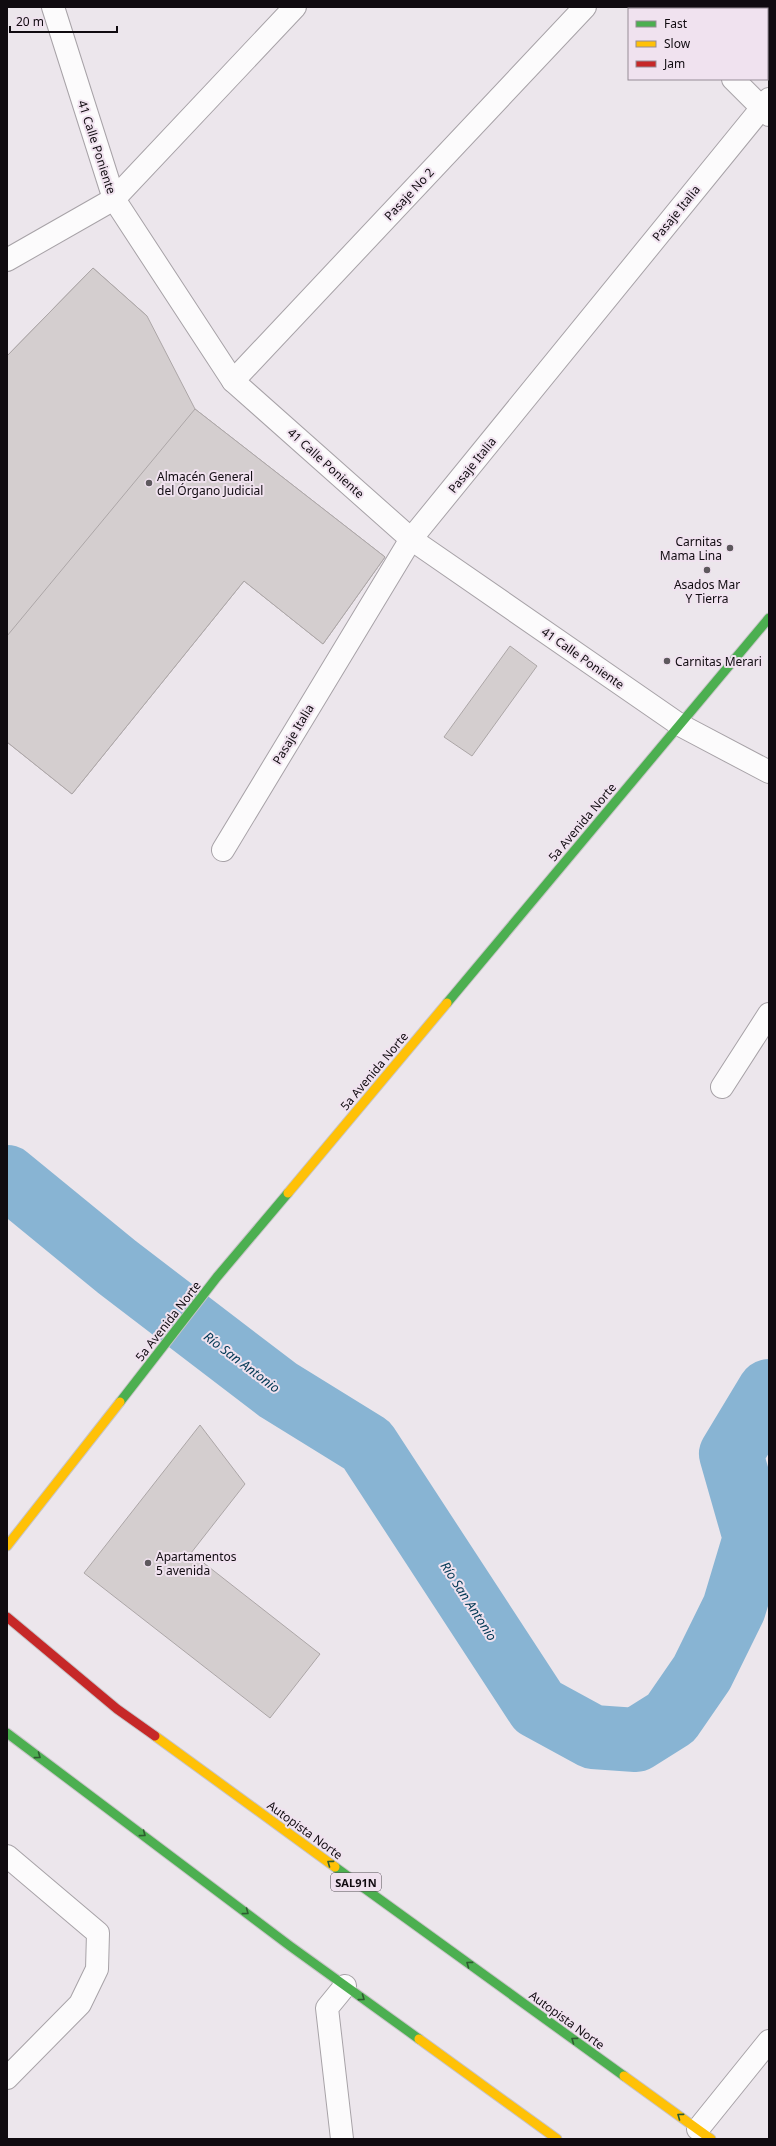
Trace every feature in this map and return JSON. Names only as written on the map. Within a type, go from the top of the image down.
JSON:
[{"type":"main road","name":"5a Avenida Norte","points":[[7,1546],[217,1277],[769,618]]},
{"type":"main road","name":"Autopista Norte","points":[[7,1617],[117,1710],[704,2134]]},
{"type":"main road","points":[[7,1733],[345,1986],[557,2139]]},
{"type":"street","name":"41 Calle Poniente","points":[[53,7],[114,199],[234,381],[411,539],[680,725],[769,772]]},
{"type":"street","points":[[7,260],[114,199],[295,7]]},
{"type":"street","name":"Pasaje No 2","points":[[234,381],[585,7]]},
{"type":"street","points":[[734,80],[766,107]]},
{"type":"street","name":"Pasaje Italia","points":[[223,850],[411,539],[766,107]]},
{"type":"street","points":[[722,1086],[769,1014]]},
{"type":"street","points":[[7,1856],[98,1934],[97,1969],[80,2004],[7,2078]]},
{"type":"street","points":[[342,2139],[327,2008],[345,1986]]},
{"type":"street","points":[[704,2134],[769,2042]]},
{"type":"building","points":[[93,268],[147,316],[94,367],[162,432],[7,606],[7,356]]},
{"type":"building","name":"Almacén General del Órgano Judicial","points":[[93,268],[147,316],[195,409],[385,557],[323,644],[244,581],[72,794],[7,742],[7,356]]},
{"type":"building","name":"Almacén General del Órgano Judicial","points":[[195,409],[385,557],[323,644],[244,581],[72,794],[7,742],[7,636]]},
{"type":"building","points":[[510,646],[537,666],[472,756],[444,737]]},
{"type":"building","name":"Apartamentos 5 avenida","points":[[200,1425],[245,1484],[191,1553],[320,1654],[270,1718],[84,1573]]},
{"type":"waterway","name":"Río San Antonio","points":[[7,1177],[117,1267],[278,1390],[367,1445],[538,1707],[593,1737],[636,1740],[671,1718],[702,1673],[734,1608],[755,1538],[731,1454],[769,1391]]},
{"type":"traffic: fast","points":[[447,1003],[769,618]]},
{"type":"traffic: fast","points":[[120,1402],[217,1277],[288,1193]]},
{"type":"traffic: fast","points":[[7,1733],[290,1946],[419,2039]]},
{"type":"traffic: fast","points":[[335,1867],[624,2076]]},
{"type":"traffic: slow","points":[[288,1193],[447,1003]]},
{"type":"traffic: slow","points":[[7,1546],[120,1402]]},
{"type":"traffic: slow","points":[[155,1736],[335,1867]]},
{"type":"traffic: slow","points":[[419,2039],[557,2139]]},
{"type":"traffic: slow","points":[[624,2076],[711,2139]]},
{"type":"traffic: jam","points":[[7,1617],[117,1709],[155,1736]]},
{"type":"place","name":"Almacén General del Órgano Judicial","points":[[149,483]]},
{"type":"place","name":"Carnitas Mama Lina","points":[[730,548]]},
{"type":"place","name":"Asados Mar Y Tierra","points":[[707,570]]},
{"type":"place","name":"Carnitas Merari","points":[[667,661]]},
{"type":"place","name":"Apartamentos 5 avenida","points":[[148,1563]]}]
